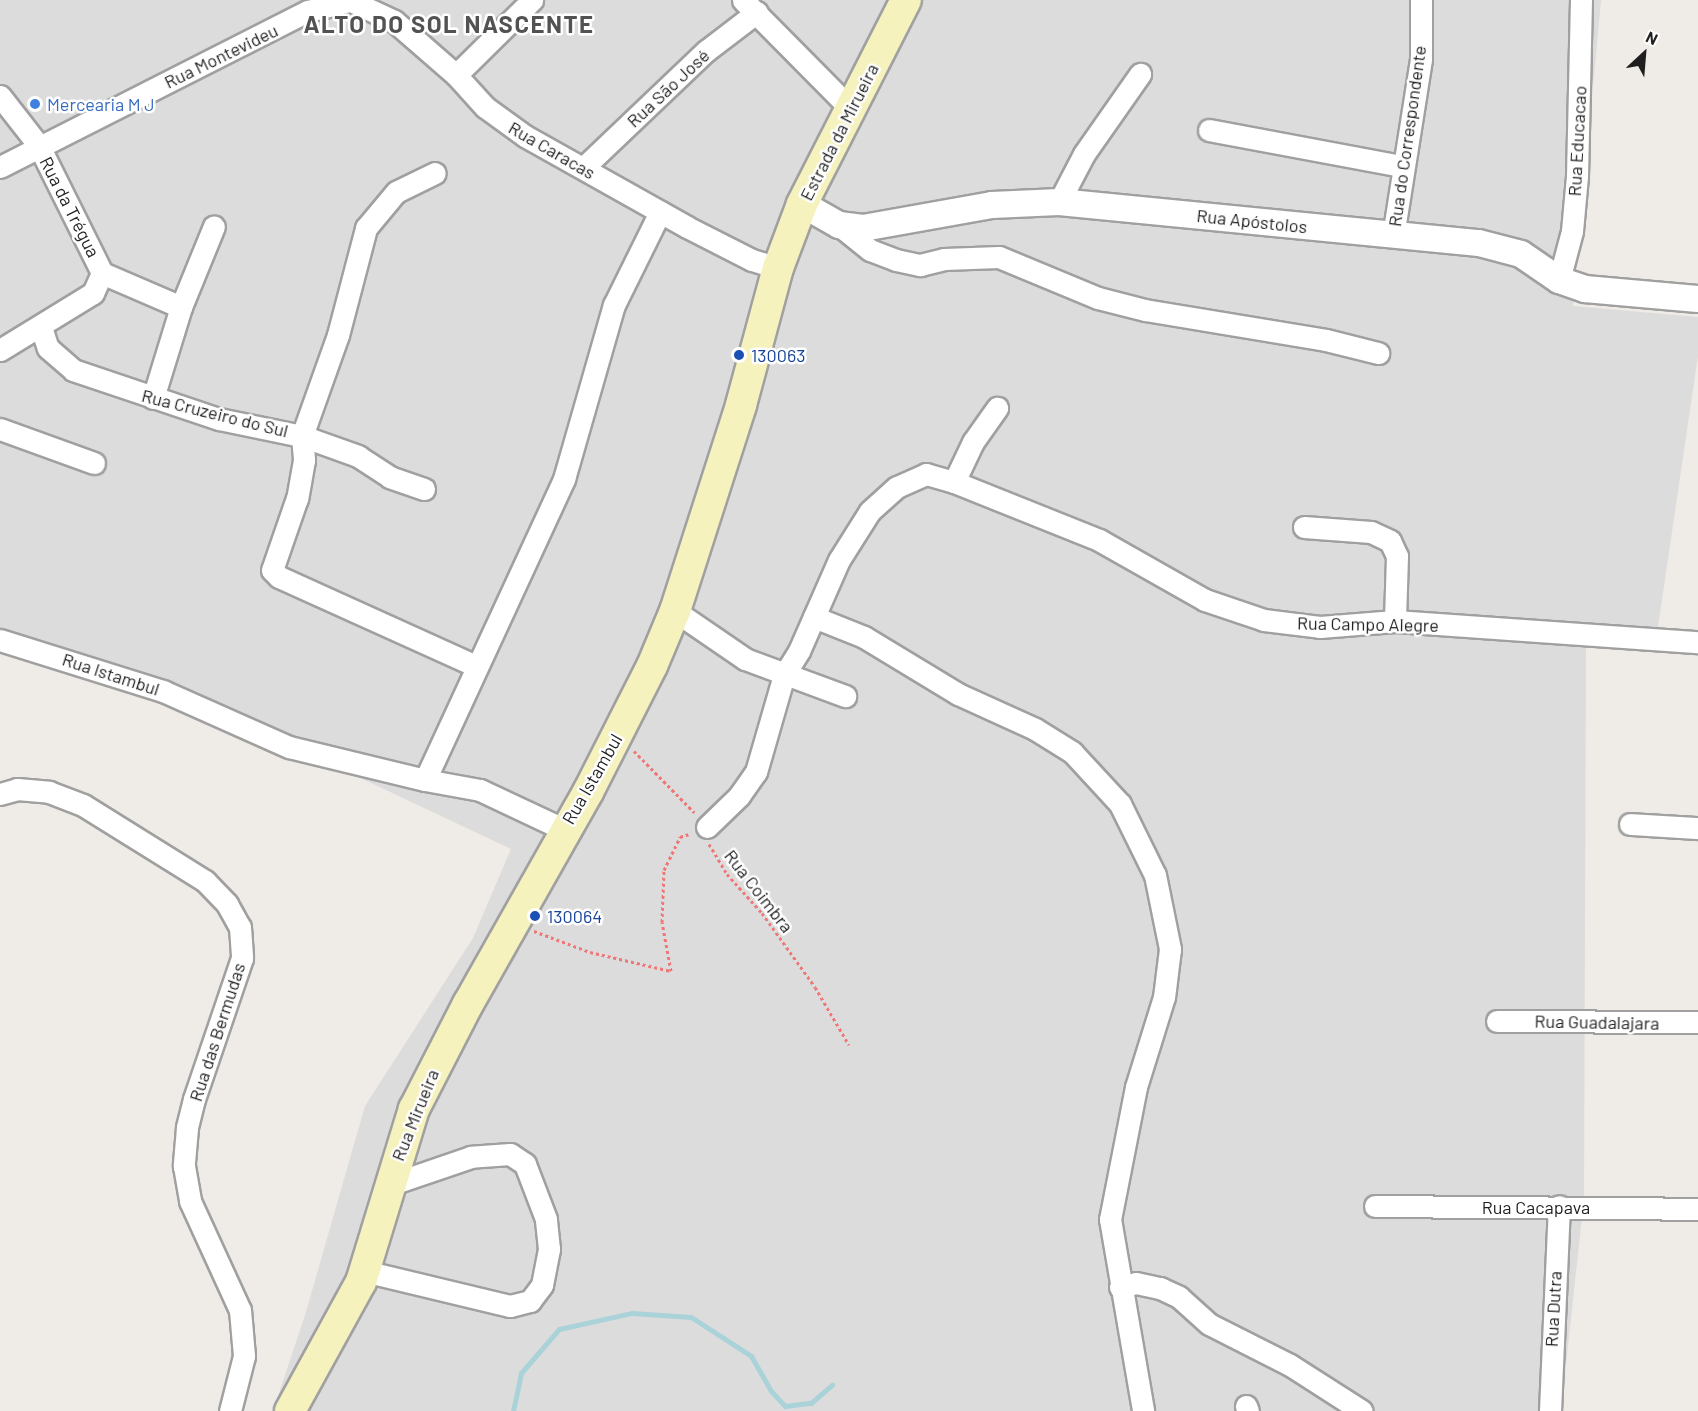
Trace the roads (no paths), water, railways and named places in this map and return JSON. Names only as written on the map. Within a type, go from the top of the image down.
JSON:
[{"type":"main road","name":"Estrada da Mirueira","points":[[778,268],[802,204],[906,0]]},
{"type":"main road","name":"Rua Istambul","points":[[567,831],[618,734],[675,611],[741,405],[778,268]]},
{"type":"main road","name":"Rua Mirueira","points":[[290,1411],[335,1334],[364,1271],[414,1109],[567,831]]},
{"type":"street","name":"Rua Caracas","points":[[349,0],[394,21],[456,75],[506,123],[660,212],[752,260],[778,268]]},
{"type":"street","name":"Rua Montevideu","points":[[0,167],[308,11],[349,0]]},
{"type":"street","points":[[456,75],[532,0]]},
{"type":"street","name":"Rua do Correspondente","points":[[1393,236],[1402,166],[1421,60],[1421,0]]},
{"type":"street","name":"Rua Educacao","points":[[1558,280],[1572,231],[1577,176],[1581,0]]},
{"type":"street","points":[[750,6],[851,109]]},
{"type":"street","name":"Rua São José","points":[[583,168],[750,6]]},
{"type":"street","points":[[1059,202],[1084,153],[1140,74]]},
{"type":"street","name":"Rua da Trégua","points":[[0,96],[39,146],[102,273],[93,293],[41,327],[0,350]]},
{"type":"street","points":[[1209,130],[1402,166]]},
{"type":"street","points":[[424,489],[390,477],[358,456],[303,436],[338,335],[366,228],[396,192],[435,173]]},
{"type":"street","name":"Rua Apóstolos","points":[[802,204],[839,225],[863,228],[992,206],[1059,202],[1479,243],[1521,254],[1558,280],[1608,294],[1698,299]]},
{"type":"street","points":[[425,780],[564,479],[615,306],[660,212]]},
{"type":"street","points":[[839,225],[870,250],[896,260],[920,265],[978,256],[999,257],[1098,298],[1145,310],[1326,340],[1378,353]]},
{"type":"street","points":[[153,398],[181,307],[214,226]]},
{"type":"street","points":[[102,273],[181,307]]},
{"type":"street","name":"Rua Cruzeiro do Sul","points":[[41,327],[48,348],[58,360],[73,370],[219,419],[303,436],[304,460],[297,498],[272,570],[279,577],[476,666]]},
{"type":"street","points":[[954,482],[973,442],[997,408]]},
{"type":"street","points":[[0,429],[94,463]]},
{"type":"street","name":"Rua Campo Alegre","points":[[814,617],[839,560],[870,511],[897,487],[926,474],[954,482],[1099,540],[1205,600],[1264,620],[1320,627],[1395,621],[1698,642]]},
{"type":"street","points":[[1304,528],[1371,532],[1390,541],[1397,556],[1395,621]]},
{"type":"street","points":[[675,611],[745,659],[845,696]]},
{"type":"street","points":[[707,827],[739,796],[756,772],[784,675],[814,617],[864,637],[958,694],[1035,729],[1072,752],[1120,804],[1138,836],[1155,875],[1170,949],[1164,997],[1136,1088],[1110,1219],[1119,1287],[1143,1411]]},
{"type":"street","name":"Rua Istambul","points":[[0,640],[163,691],[289,747],[425,780],[480,790],[567,831]]},
{"type":"street","name":"Rua das Bermudas","points":[[0,794],[17,789],[49,792],[83,805],[206,881],[227,904],[240,927],[242,958],[194,1099],[187,1128],[184,1166],[190,1201],[240,1310],[244,1356],[230,1411]]},
{"type":"street","points":[[1630,824],[1698,828]]},
{"type":"street","name":"Rua Guadalajara","points":[[1497,1021],[1698,1022]]},
{"type":"street","points":[[364,1271],[510,1306],[530,1301],[542,1285],[549,1249],[546,1219],[525,1164],[510,1154],[471,1156],[389,1185]]},
{"type":"street","name":"Rua Cacapava","points":[[1375,1206],[1698,1209]]},
{"type":"street","name":"Rua Dutra","points":[[1550,1411],[1559,1206]]},
{"type":"street","points":[[1119,1287],[1136,1283],[1161,1288],[1179,1297],[1209,1324],[1290,1365],[1362,1411]]},
{"type":"waterway","points":[[513,1411],[521,1373],[559,1329],[632,1313],[691,1317],[751,1356],[771,1391],[785,1406],[811,1403],[832,1385]]},
{"type":"place","name":"Mercearia M J","points":[[35,104]]},
{"type":"place","name":"130063","points":[[739,355]]},
{"type":"place","name":"130064","points":[[535,916]]},
{"type":"district","name":"ALTO DO SOL NASCENTE","points":[[449,24]]}]
